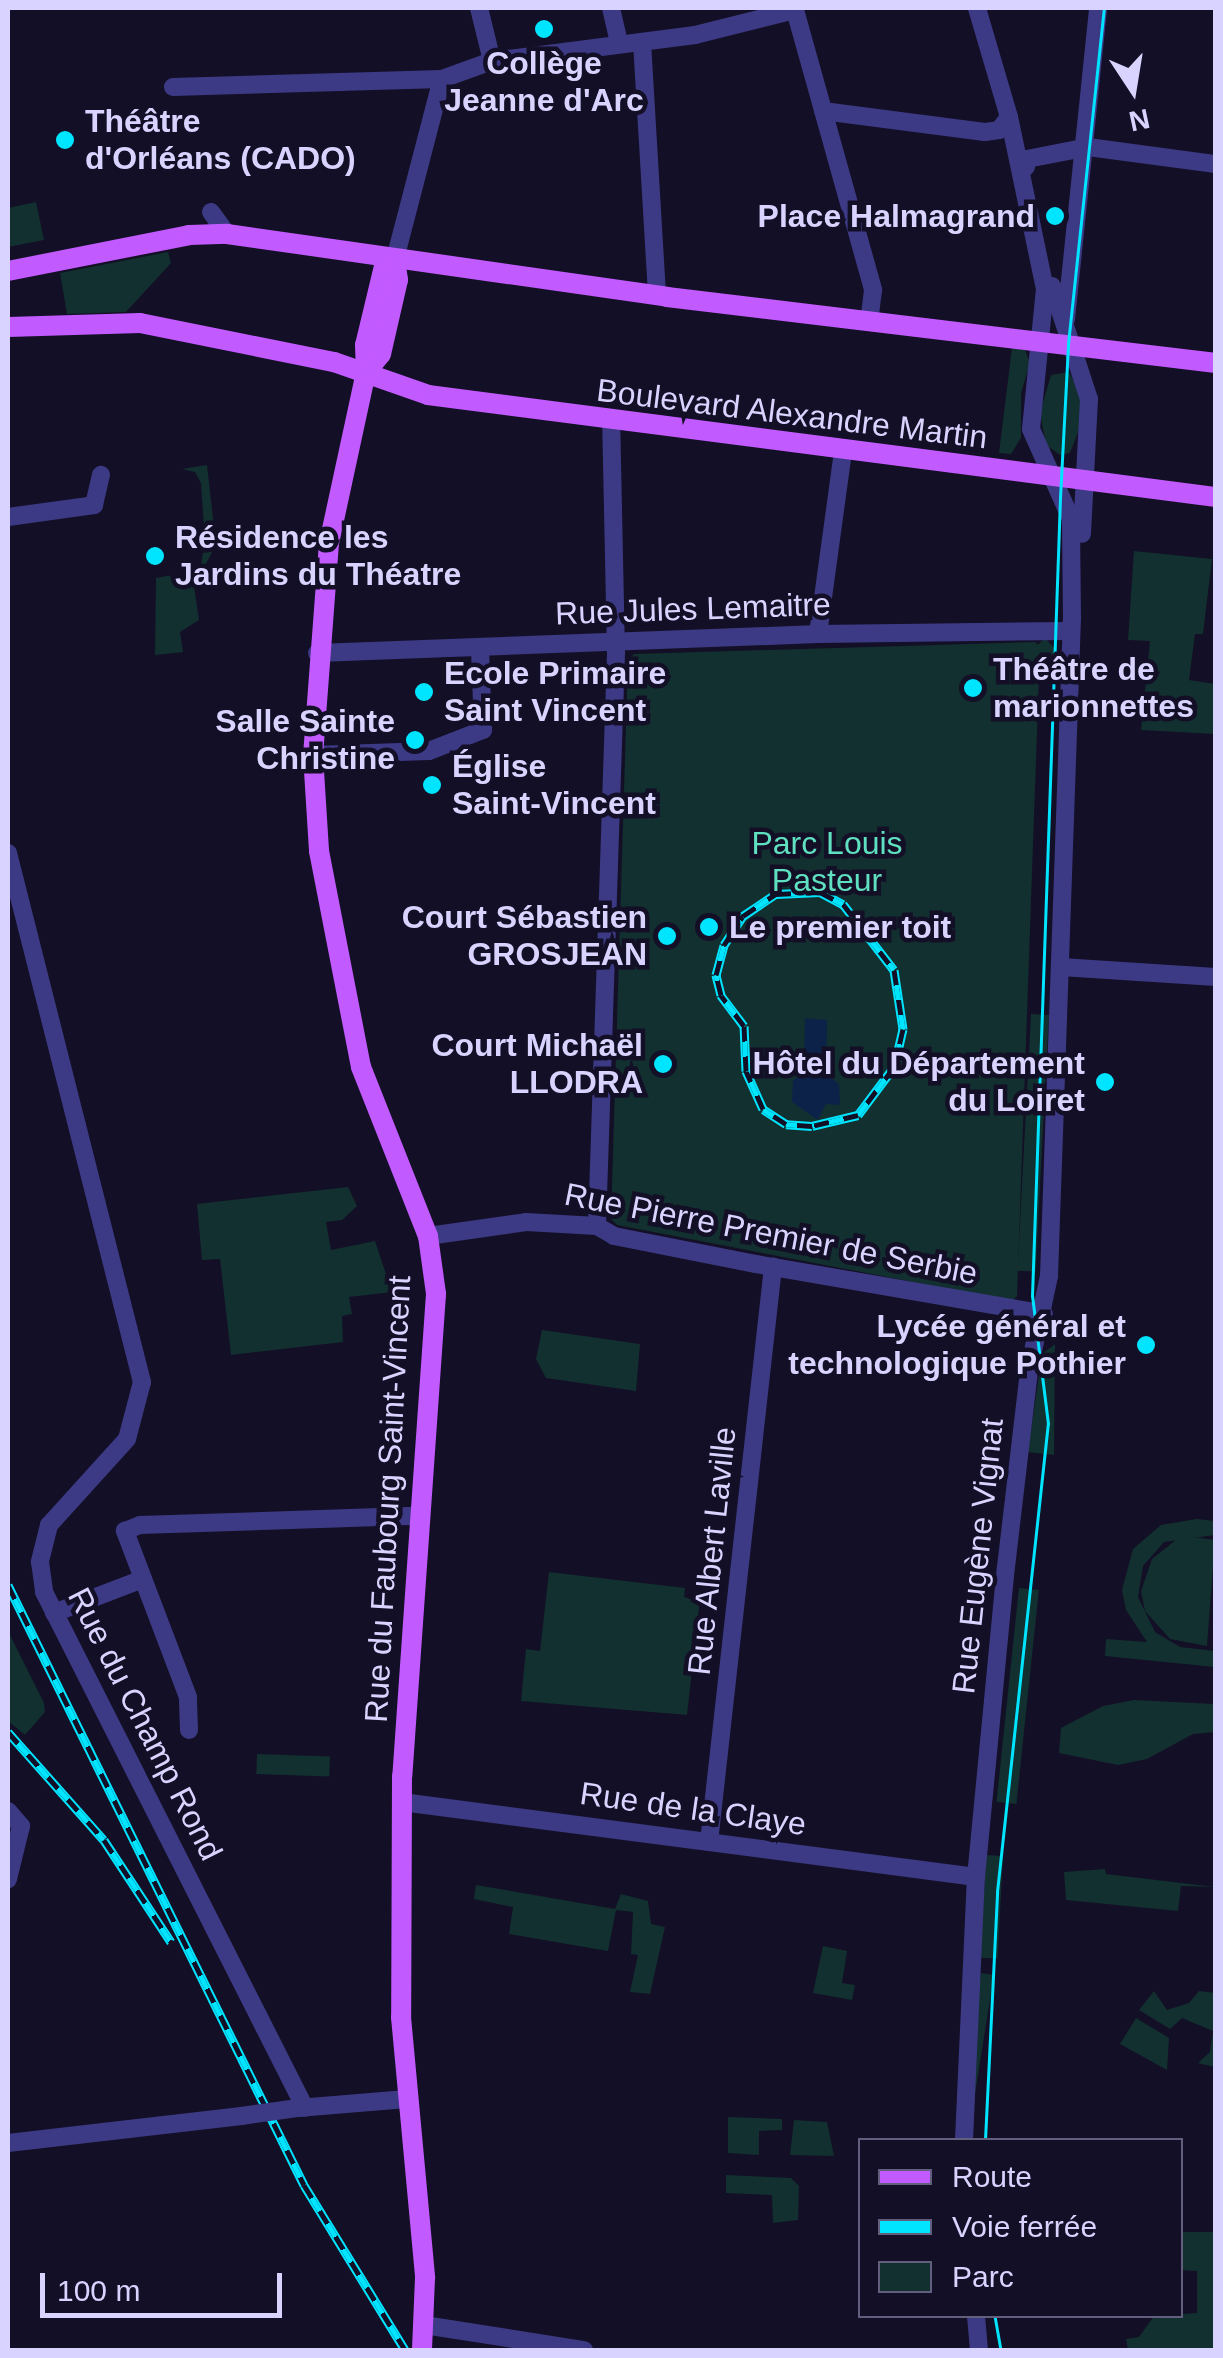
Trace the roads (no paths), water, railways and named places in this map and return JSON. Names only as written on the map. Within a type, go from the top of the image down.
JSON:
[{"type":"main road","points":[[8,271],[189,235],[227,234],[657,296],[1212,363]]},
{"type":"main road","name":"Rue du Faubourg Saint-Vincent","points":[[395,260],[384,266],[365,346],[366,372],[329,542],[317,653],[313,755],[319,850],[364,1078],[428,1236],[436,1304],[416,1516],[402,1802],[407,2100],[424,2325],[422,2350]]},
{"type":"main road","name":"Boulevard Alexandre Martin","points":[[8,327],[140,324],[366,372],[428,396],[1050,477],[1090,487],[1216,497]]},
{"type":"street","points":[[479,8],[492,60]]},
{"type":"street","points":[[611,8],[619,44]]},
{"type":"street","points":[[977,8],[1041,293],[1038,318],[1019,338]]},
{"type":"street","points":[[1065,324],[1098,8]]},
{"type":"street","points":[[173,87],[442,80],[492,60],[695,35],[793,9],[872,290],[869,322]]},
{"type":"street","points":[[642,42],[657,296]]},
{"type":"street","points":[[395,260],[442,80]]},
{"type":"street","points":[[823,111],[1004,123],[1020,141],[1065,324],[1089,399],[1090,487]]},
{"type":"street","points":[[1004,123],[1026,196],[1046,295],[1041,370],[1033,386],[1031,430],[1050,477]]},
{"type":"street","points":[[1026,163],[1082,148],[1216,164]]},
{"type":"street","points":[[211,212],[227,234]]},
{"type":"street","points":[[1041,370],[1075,346]]},
{"type":"street","points":[[597,1226],[616,641],[612,420]]},
{"type":"street","points":[[818,634],[843,451]]},
{"type":"street","points":[[8,517],[89,507],[100,475]]},
{"type":"street","name":"Rue Eugène Vignat","points":[[964,2138],[976,1876],[1025,1399],[1044,1314],[1061,969],[1071,625],[1071,519],[1050,477]]},
{"type":"street","name":"Rue Eugène Vignat","points":[[1071,625],[1079,604],[1090,487]]},
{"type":"street","name":"Rue Jules Lemaitre","points":[[317,653],[1071,625]]},
{"type":"street","points":[[313,755],[428,751],[483,730],[480,648]]},
{"type":"street","name":"Rue du Champ Rond","points":[[8,852],[142,1377],[127,1439],[50,1525],[40,1562],[54,1612],[301,2108]]},
{"type":"street","points":[[1061,969],[1216,977]]},
{"type":"street","name":"Rue Pierre Premier de Serbie","points":[[428,1236],[526,1222],[597,1226],[614,1236],[1044,1314]]},
{"type":"street","name":"Rue Albert Laville","points":[[709,1842],[773,1267]]},
{"type":"street","points":[[189,1730],[188,1696],[140,1580],[125,1532],[140,1525],[416,1516]]},
{"type":"street","points":[[54,1612],[140,1580]]},
{"type":"street","name":"Rue de la Claye","points":[[402,1802],[976,1876]]},
{"type":"street","points":[[8,1811],[21,1826],[8,1878]]},
{"type":"street","points":[[8,2142],[301,2108],[407,2100]]},
{"type":"street","points":[[976,2318],[979,2350]]},
{"type":"street","points":[[424,2325],[584,2350]]},
{"type":"water","points":[[805,1018],[827,1020],[826,1074],[839,1084],[840,1105],[826,1104],[818,1120],[792,1102],[793,1080],[804,1075]]},
{"type":"tram line","points":[[985,2138],[997,1892],[1048,1424],[1032,1296],[1060,498],[1068,344],[1104,8]]},
{"type":"tram line","points":[[995,2318],[1001,2350]]},
{"type":"railway","points":[[820,892],[843,904],[894,970],[903,1029],[894,1067],[858,1115],[812,1126],[786,1124],[763,1109],[746,1071],[744,1026],[721,995],[716,975],[724,945],[743,916],[776,894],[820,892]]},
{"type":"railway","points":[[8,1585],[304,2185],[405,2350]]},
{"type":"railway","points":[[8,1732],[104,1840],[171,1942]]},
{"type":"place","name":"Collège Jeanne d'Arc","points":[[544,29]]},
{"type":"place","name":"Théâtre d'Orléans (CADO)","points":[[65,140]]},
{"type":"place","name":"Place Halmagrand","points":[[1055,216]]},
{"type":"place","name":"Résidence les Jardins du Théatre","points":[[155,556]]},
{"type":"place","name":"Théâtre de marionnettes","points":[[973,688]]},
{"type":"place","name":"Ecole Primaire Saint Vincent","points":[[424,692]]},
{"type":"place","name":"Salle Sainte Christine","points":[[415,740]]},
{"type":"place","name":"Église Saint-Vincent","points":[[432,785]]},
{"type":"place","name":"Le premier toit","points":[[709,927]]},
{"type":"place","name":"Court Sébastien GROSJEAN","points":[[667,936]]},
{"type":"place","name":"Court Michaël LLODRA","points":[[663,1064]]},
{"type":"place","name":"Hôtel du Département du Loiret","points":[[1105,1082]]},
{"type":"place","name":"Lycée général et technologique Pothier","points":[[1146,1345]]},
{"type":"park label","name":"Parc Louis Pasteur","points":[[827,862]]}]
